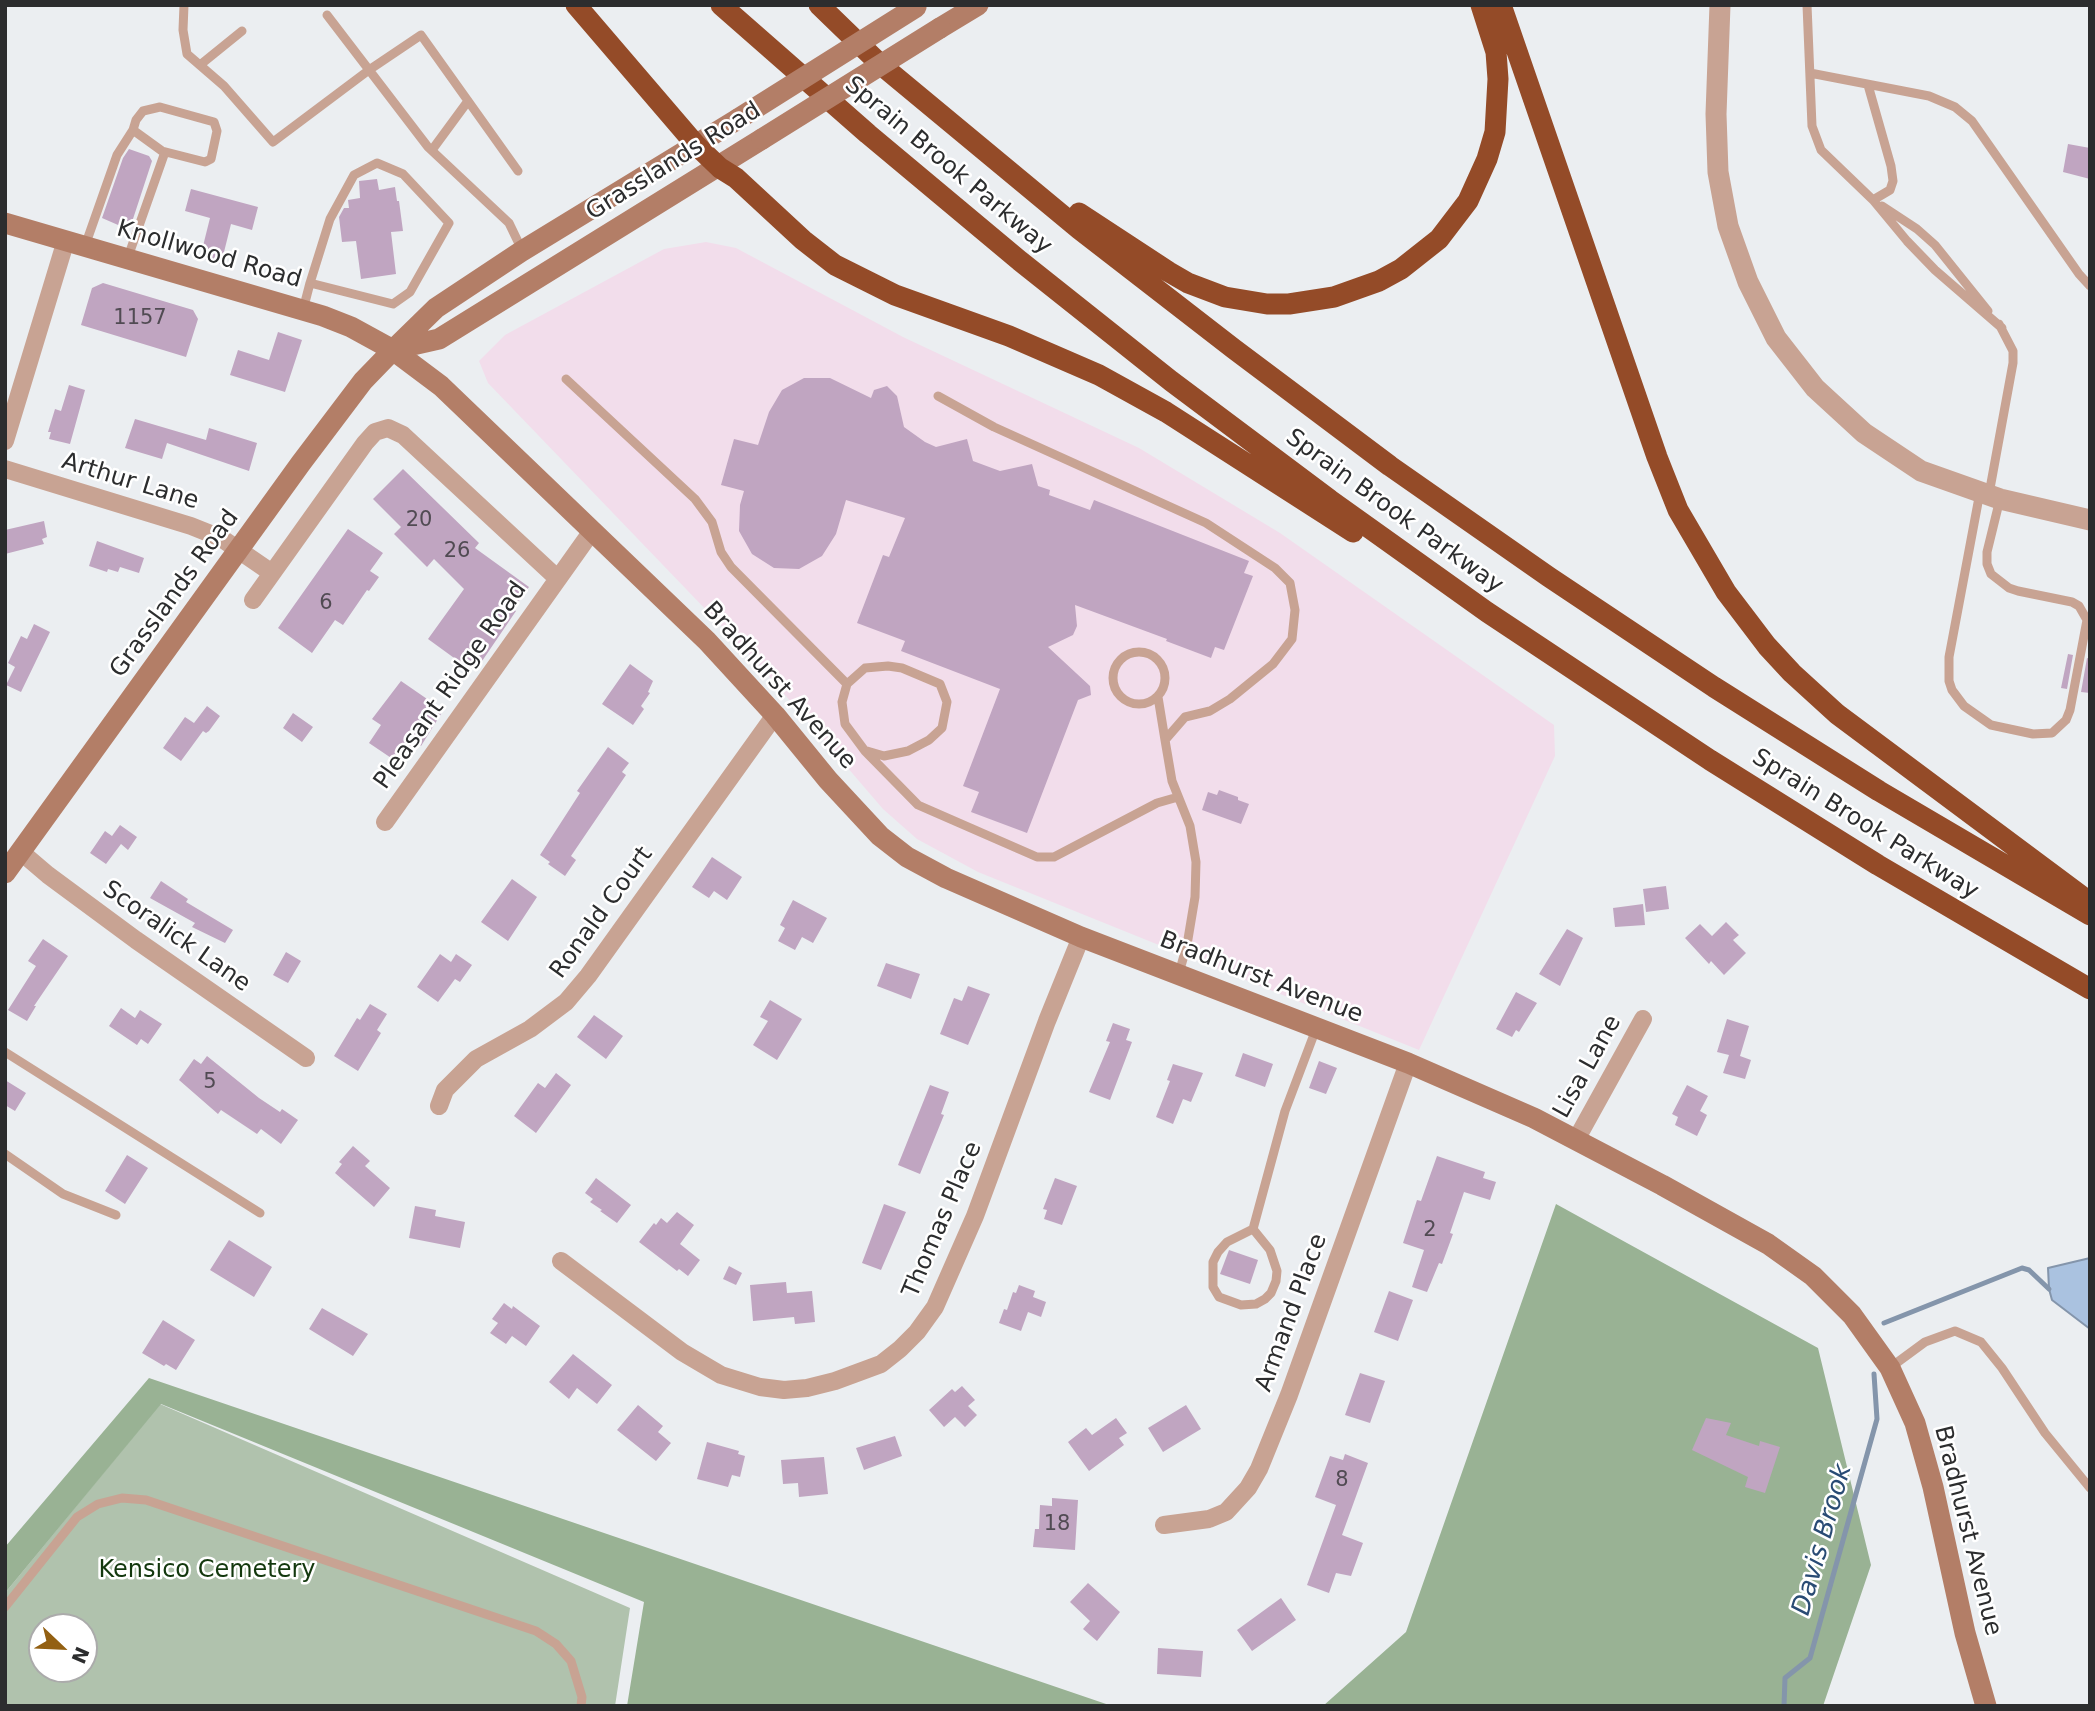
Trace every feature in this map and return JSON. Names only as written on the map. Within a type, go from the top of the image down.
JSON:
[{"type":"highway","points":[[576,5],[696,145],[818,253],[855,276],[895,295],[1057,355],[1121,386],[1542,649]]},
{"type":"highway","name":"Sprain Brook Parkway","points":[[721,5],[908,169],[1082,311],[1287,468],[1542,649],[1821,830],[2090,989]]},
{"type":"highway","name":"Sprain Brook Parkway","points":[[819,5],[880,64],[1079,229],[1390,466],[1636,636],[1825,757],[2090,915]]},
{"type":"highway","points":[[977,146],[1188,283],[1225,297],[1267,304],[1289,304],[1334,297],[1379,281],[1421,255],[1455,220],[1479,180],[1495,132],[1498,105],[1496,52],[1481,5]]},
{"type":"highway","points":[[1501,5],[1657,457],[1687,528],[1726,592],[1767,646],[1837,714],[2090,902]]},
{"type":"main road","name":"Grasslands Road","points":[[393,350],[439,339],[720,168],[978,5]]},
{"type":"main road","name":"Grasslands Road","points":[[5,873],[363,381],[436,309],[522,251],[918,6]]},
{"type":"main road","name":"Knollwood Road","points":[[5,223],[303,310],[351,327],[393,350]]},
{"type":"main road","name":"Bradhurst Avenue","points":[[393,350],[441,386],[707,641],[828,780],[880,836],[907,857],[946,878],[1082,937],[1408,1063],[1534,1118],[1768,1244],[1813,1276],[1852,1315],[1890,1368],[1915,1423],[1933,1487],[1965,1633],[1986,1706]]},
{"type":"street","points":[[1720,5],[1716,114],[1721,186],[1728,226],[1748,282],[1776,338],[1815,388],[1864,433],[1921,471],[1990,496],[2090,520]]},
{"type":"street","points":[[5,441],[75,243]]},
{"type":"street","name":"Pleasant Ridge Road","points":[[253,600],[365,443],[375,432],[388,428],[403,435],[557,578]]},
{"type":"street","name":"Arthur Lane","points":[[5,469],[191,526],[221,538],[272,573]]},
{"type":"street","name":"Pleasant Ridge Road","points":[[384,822],[592,531]]},
{"type":"street","name":"Ronald Court","points":[[439,1106],[445,1090],[476,1059],[530,1029],[566,1002],[588,976],[775,716]]},
{"type":"street","name":"Scoralick Lane","points":[[21,852],[136,940],[306,1058]]},
{"type":"street","name":"Thomas Place","points":[[561,1261],[682,1352],[721,1375],[760,1387],[784,1390],[835,1381],[881,1364],[917,1332],[935,1307],[975,1216],[1047,1021],[1082,937]]},
{"type":"street","name":"Lisa Lane","points":[[1576,1140],[1643,1019]]},
{"type":"street","name":"Armand Place","points":[[1164,1525],[1209,1519],[1226,1512],[1248,1488],[1259,1469],[1289,1395],[1408,1063]]},
{"type":"lane","points":[[184,5],[183,30],[187,54],[224,86],[273,142],[369,70],[421,35],[518,171]]},
{"type":"lane","points":[[1807,5],[1812,126],[1821,150],[1873,200],[1935,270],[2002,328]]},
{"type":"lane","points":[[327,15],[432,150],[509,223],[522,251]]},
{"type":"lane","points":[[200,65],[242,31]]},
{"type":"lane","points":[[1810,73],[1929,96],[1955,107],[1972,121],[2090,286]]},
{"type":"lane","points":[[1868,85],[1893,181],[1890,190],[1873,200]]},
{"type":"lane","points":[[432,150],[468,101]]},
{"type":"lane","points":[[75,243],[117,155],[143,111],[160,107],[214,122],[217,131],[211,159],[205,162],[165,152],[133,131]]},
{"type":"lane","points":[[128,259],[165,152]]},
{"type":"lane","points":[[303,310],[310,283],[330,219],[354,175],[377,163],[403,174],[449,223],[411,292],[393,304],[310,283]]},
{"type":"lane","points":[[1873,200],[1917,229],[1935,245],[2002,328],[2013,351],[1990,496],[1949,657],[1949,681],[1957,698],[1973,714],[1992,725],[2042,735],[2058,729],[2070,710],[2087,626],[2087,620],[2079,606]]},
{"type":"lane","points":[[566,379],[695,499],[712,522],[721,552],[731,567],[847,684]]},
{"type":"lane","points":[[938,396],[994,427],[1206,523],[1275,568],[1290,583],[1295,610],[1292,639],[1273,664],[1230,699],[1210,711],[1185,717],[1166,740]]},
{"type":"lane","points":[[1990,496],[1987,564],[1992,574],[2009,588],[2090,607]]},
{"type":"lane","points":[[1158,697],[1143,705],[1127,702],[1120,697],[1112,682],[1112,674],[1120,659],[1136,652],[1154,656],[1164,671],[1165,680],[1158,697],[1168,764],[1190,825],[1196,862],[1195,897],[1187,945],[1178,975]]},
{"type":"lane","points":[[865,751],[884,756],[908,751],[929,740],[942,728],[947,702],[940,684],[902,668],[865,668],[847,684],[842,702],[845,724],[865,751],[918,805],[1037,858],[1054,857],[1157,803],[1178,797]]},
{"type":"lane","points":[[1253,1229],[1270,1250],[1277,1271],[1276,1281],[1265,1299],[1256,1304],[1241,1306],[1219,1297],[1213,1287],[1213,1262],[1217,1252],[1227,1242],[1253,1229],[1285,1111],[1316,1028]]},
{"type":"lane","points":[[5,1052],[260,1213]]},
{"type":"lane","points":[[5,1154],[64,1194],[116,1215]]},
{"type":"lane","points":[[1890,1368],[1925,1342],[1955,1331],[1981,1342],[2002,1368],[2045,1433],[2090,1488]]},
{"type":"lane","points":[[5,1607],[77,1517],[98,1504],[122,1498],[146,1500],[536,1631],[556,1644],[571,1661],[582,1697],[581,1706]]},
{"type":"shaded area","points":[[706,242],[736,248],[903,337],[1139,448],[1280,533],[1554,725],[1555,756],[1419,1050],[978,872],[917,839],[883,809],[761,667],[488,383],[479,361],[505,335],[664,249]]},
{"type":"green space","points":[[1556,1204],[1818,1348],[1871,1565],[1823,1706],[1323,1706],[1406,1632]]},
{"type":"green space","points":[[149,1378],[1112,1706],[627,1706],[644,1602],[161,1404],[5,1593],[5,1547]]},
{"type":"green space","name":"Kensico Cemetery","points":[[160,1404],[630,1608],[615,1706],[5,1706],[5,1593]]},
{"type":"water","points":[[2090,1258],[2090,1329],[2052,1300],[2048,1268]]},
{"type":"building","points":[[2068,144],[2090,148],[2090,179],[2063,172]]},
{"type":"building","points":[[129,149],[149,156],[152,161],[131,225],[125,228],[102,218],[123,158]]},
{"type":"building","points":[[377,179],[379,190],[395,187],[403,231],[391,232],[396,274],[361,279],[356,241],[342,242],[339,217],[344,208],[349,208],[348,200],[360,198],[359,181]]},
{"type":"building","points":[[191,189],[258,207],[252,230],[231,224],[221,264],[200,258],[210,218],[185,211]]},
{"type":"building","points":[[103,283],[193,310],[198,319],[186,357],[81,325],[92,288]]},
{"type":"building","points":[[278,332],[302,340],[285,392],[230,375],[238,350],[269,360]]},
{"type":"building","points":[[804,378],[830,378],[871,398],[874,390],[887,386],[897,396],[904,427],[925,442],[936,447],[967,439],[973,461],[1000,471],[1032,464],[1038,486],[1050,490],[1049,495],[1090,510],[1094,500],[1249,561],[1244,573],[1253,576],[1224,650],[1215,647],[1211,658],[1075,605],[1077,626],[1073,635],[1048,647],[1090,686],[1091,695],[1078,700],[1027,833],[971,812],[979,792],[963,786],[1000,689],[901,651],[905,641],[857,623],[883,555],[889,557],[905,518],[846,500],[836,534],[822,556],[799,569],[774,568],[752,554],[739,531],[740,505],[744,491],[721,485],[734,439],[758,445],[769,412],[782,390]]},
{"type":"building","points":[[69,385],[85,390],[70,444],[49,439],[51,432],[48,432],[55,409],[61,411]]},
{"type":"building","points":[[135,419],[206,440],[209,428],[257,443],[249,471],[167,443],[162,459],[125,448]]},
{"type":"building","points":[[403,469],[479,543],[475,548],[529,587],[478,667],[465,657],[461,663],[428,639],[464,589],[434,559],[427,567],[394,534],[401,527],[373,499]]},
{"type":"building","points":[[44,521],[47,537],[42,539],[44,544],[5,554],[5,530]]},
{"type":"building","points":[[348,529],[383,553],[370,571],[379,577],[343,625],[335,620],[312,653],[278,628]]},
{"type":"building","points":[[97,541],[144,558],[139,573],[120,567],[118,572],[108,569],[107,572],[89,566]]},
{"type":"building","points":[[34,624],[50,632],[21,692],[6,685],[15,667],[8,663],[21,636],[27,639]]},
{"type":"building","points":[[2068,654],[2073,655],[2067,689],[2061,688]]},
{"type":"building","points":[[2087,658],[2090,659],[2090,693],[2081,692]]},
{"type":"building","points":[[630,664],[653,681],[648,692],[650,693],[641,706],[644,709],[633,725],[602,704]]},
{"type":"building","points":[[401,681],[430,701],[427,705],[441,714],[421,746],[418,744],[403,766],[369,743],[381,725],[372,719]]},
{"type":"building","points":[[207,706],[220,716],[209,731],[203,731],[181,761],[163,748],[185,717],[194,723]]},
{"type":"building","points":[[293,713],[313,727],[302,742],[283,728]]},
{"type":"building","points":[[608,747],[629,763],[622,772],[626,775],[571,856],[576,860],[565,876],[540,855],[580,793],[577,791]]},
{"type":"building","points":[[1219,790],[1249,804],[1241,824],[1202,810],[1208,792],[1217,795]]},
{"type":"building","points":[[120,825],[137,837],[128,850],[121,844],[106,864],[90,853],[105,831],[112,836]]},
{"type":"building","points":[[712,857],[742,877],[727,900],[714,891],[709,898],[692,887]]},
{"type":"building","points":[[512,879],[537,897],[508,941],[481,922]]},
{"type":"building","points":[[161,881],[188,899],[186,902],[233,930],[225,943],[192,927],[195,923],[150,898]]},
{"type":"building","points":[[1666,886],[1669,909],[1646,912],[1643,889]]},
{"type":"building","points":[[793,900],[827,918],[813,943],[802,937],[795,950],[778,941],[785,928],[780,925]]},
{"type":"building","points":[[1643,904],[1645,925],[1615,927],[1613,908]]},
{"type":"building","points":[[1726,922],[1739,935],[1733,940],[1746,953],[1724,975],[1711,961],[1709,964],[1685,938],[1700,924],[1712,936]]},
{"type":"building","points":[[1567,929],[1583,938],[1560,986],[1539,974]]},
{"type":"building","points":[[43,939],[68,956],[27,1021],[8,1010],[36,966],[28,961]]},
{"type":"building","points":[[286,952],[301,961],[288,983],[273,975]]},
{"type":"building","points":[[440,954],[451,962],[456,954],[472,965],[460,982],[455,979],[438,1002],[417,987]]},
{"type":"building","points":[[886,963],[920,974],[911,999],[877,986]]},
{"type":"building","points":[[968,986],[990,994],[968,1045],[940,1034],[954,998],[962,1001]]},
{"type":"building","points":[[1516,992],[1537,1003],[1519,1032],[1516,1030],[1512,1037],[1496,1029]]},
{"type":"building","points":[[770,1000],[802,1019],[777,1060],[753,1045],[768,1021],[760,1017]]},
{"type":"building","points":[[370,1004],[387,1014],[377,1030],[381,1033],[358,1071],[334,1056],[357,1018],[360,1020]]},
{"type":"building","points":[[121,1008],[135,1018],[140,1010],[162,1024],[148,1044],[141,1039],[137,1045],[109,1026]]},
{"type":"building","points":[[594,1015],[623,1036],[606,1059],[577,1037]]},
{"type":"building","points":[[1727,1019],[1749,1026],[1740,1056],[1751,1060],[1745,1079],[1723,1073],[1729,1055],[1717,1052]]},
{"type":"building","points":[[1113,1023],[1130,1029],[1126,1040],[1132,1042],[1110,1100],[1089,1092],[1110,1042],[1106,1041]]},
{"type":"building","points":[[1243,1053],[1273,1064],[1265,1087],[1235,1076]]},
{"type":"building","points":[[207,1056],[259,1098],[298,1120],[281,1144],[261,1129],[257,1134],[221,1110],[218,1114],[179,1080],[194,1059],[201,1064]]},
{"type":"building","points":[[1319,1061],[1337,1068],[1326,1094],[1309,1088]]},
{"type":"building","points":[[1173,1064],[1203,1073],[1191,1102],[1183,1099],[1173,1124],[1156,1117],[1170,1081],[1167,1080]]},
{"type":"building","points":[[556,1073],[571,1085],[536,1133],[514,1116],[538,1083],[545,1088]]},
{"type":"building","points":[[5,1080],[26,1093],[15,1111],[5,1105]]},
{"type":"building","points":[[930,1085],[949,1092],[941,1114],[944,1115],[920,1174],[898,1165]]},
{"type":"building","points":[[1687,1085],[1708,1096],[1700,1111],[1707,1115],[1697,1136],[1675,1125],[1678,1117],[1672,1114]]},
{"type":"building","points":[[353,1146],[370,1161],[365,1166],[390,1188],[374,1207],[335,1173],[342,1164],[339,1162]]},
{"type":"building","points":[[127,1155],[148,1168],[125,1204],[105,1191]]},
{"type":"building","points":[[1437,1156],[1485,1172],[1483,1178],[1496,1182],[1490,1200],[1464,1192],[1442,1264],[1439,1263],[1427,1292],[1412,1287],[1424,1250],[1403,1243],[1417,1200],[1421,1201]]},
{"type":"building","points":[[596,1178],[631,1205],[617,1223],[590,1202],[593,1199],[585,1193]]},
{"type":"building","points":[[1055,1178],[1077,1186],[1062,1225],[1044,1219],[1047,1210],[1043,1209]]},
{"type":"building","points":[[884,1204],[906,1212],[881,1270],[862,1263]]},
{"type":"building","points":[[415,1206],[436,1210],[435,1216],[465,1222],[460,1248],[409,1238]]},
{"type":"building","points":[[677,1212],[694,1225],[680,1244],[700,1260],[688,1276],[679,1269],[677,1271],[639,1242],[654,1223],[656,1225],[661,1218],[667,1223]]},
{"type":"building","points":[[229,1240],[272,1267],[254,1297],[210,1270]]},
{"type":"building","points":[[1229,1250],[1258,1260],[1250,1284],[1220,1274]]},
{"type":"building","points":[[729,1266],[742,1273],[736,1285],[723,1279]]},
{"type":"building","points":[[786,1282],[787,1293],[812,1291],[815,1322],[795,1324],[794,1317],[753,1321],[750,1285]]},
{"type":"building","points":[[1019,1285],[1035,1291],[1033,1297],[1046,1302],[1041,1317],[1028,1312],[1021,1331],[999,1323]]},
{"type":"building","points":[[1389,1291],[1413,1300],[1398,1341],[1374,1332]]},
{"type":"building","points":[[504,1303],[512,1309],[513,1306],[540,1326],[526,1346],[512,1336],[506,1344],[490,1333],[498,1323],[492,1319]]},
{"type":"building","points":[[322,1308],[368,1334],[353,1356],[309,1329]]},
{"type":"building","points":[[163,1320],[195,1340],[176,1370],[142,1353]]},
{"type":"building","points":[[573,1354],[612,1385],[597,1404],[577,1388],[569,1399],[549,1382]]},
{"type":"building","points":[[1360,1373],[1385,1381],[1370,1423],[1345,1415]]},
{"type":"building","points":[[962,1386],[975,1400],[968,1406],[977,1415],[965,1427],[955,1417],[944,1427],[929,1410],[952,1389],[955,1392]]},
{"type":"building","points":[[638,1405],[663,1426],[658,1432],[671,1443],[656,1461],[617,1430]]},
{"type":"building","points":[[1186,1405],[1201,1429],[1163,1452],[1148,1428]]},
{"type":"building","points":[[1116,1418],[1127,1433],[1119,1438],[1124,1445],[1089,1471],[1068,1442],[1086,1428],[1092,1435]]},
{"type":"building","points":[[1706,1418],[1731,1423],[1726,1435],[1759,1446],[1760,1441],[1780,1447],[1765,1493],[1745,1487],[1748,1477],[1692,1450]]},
{"type":"building","points":[[895,1436],[902,1456],[864,1470],[856,1448]]},
{"type":"building","points":[[707,1442],[739,1451],[738,1454],[745,1456],[740,1477],[732,1475],[728,1487],[697,1479]]},
{"type":"building","points":[[1345,1454],[1368,1463],[1342,1535],[1363,1543],[1351,1576],[1336,1573],[1329,1593],[1307,1585],[1336,1505],[1315,1497],[1330,1456],[1343,1460]]},
{"type":"building","points":[[824,1457],[828,1494],[799,1497],[798,1483],[783,1484],[781,1460]]},
{"type":"building","points":[[1052,1498],[1078,1500],[1075,1550],[1033,1547],[1035,1529],[1039,1529],[1040,1505],[1052,1506]]},
{"type":"building","points":[[1088,1583],[1120,1612],[1097,1641],[1083,1629],[1090,1621],[1070,1602]]},
{"type":"building","points":[[1281,1598],[1296,1620],[1252,1651],[1237,1630]]},
{"type":"building","points":[[1158,1648],[1203,1651],[1201,1677],[1157,1674]]},
{"type":"waterway","name":"Davis Brook","points":[[1884,1323],[2022,1268],[2029,1270],[2049,1289]]},
{"type":"waterway","name":"Davis Brook","points":[[1784,1706],[1785,1678],[1810,1658],[1877,1419],[1874,1374]]}]
